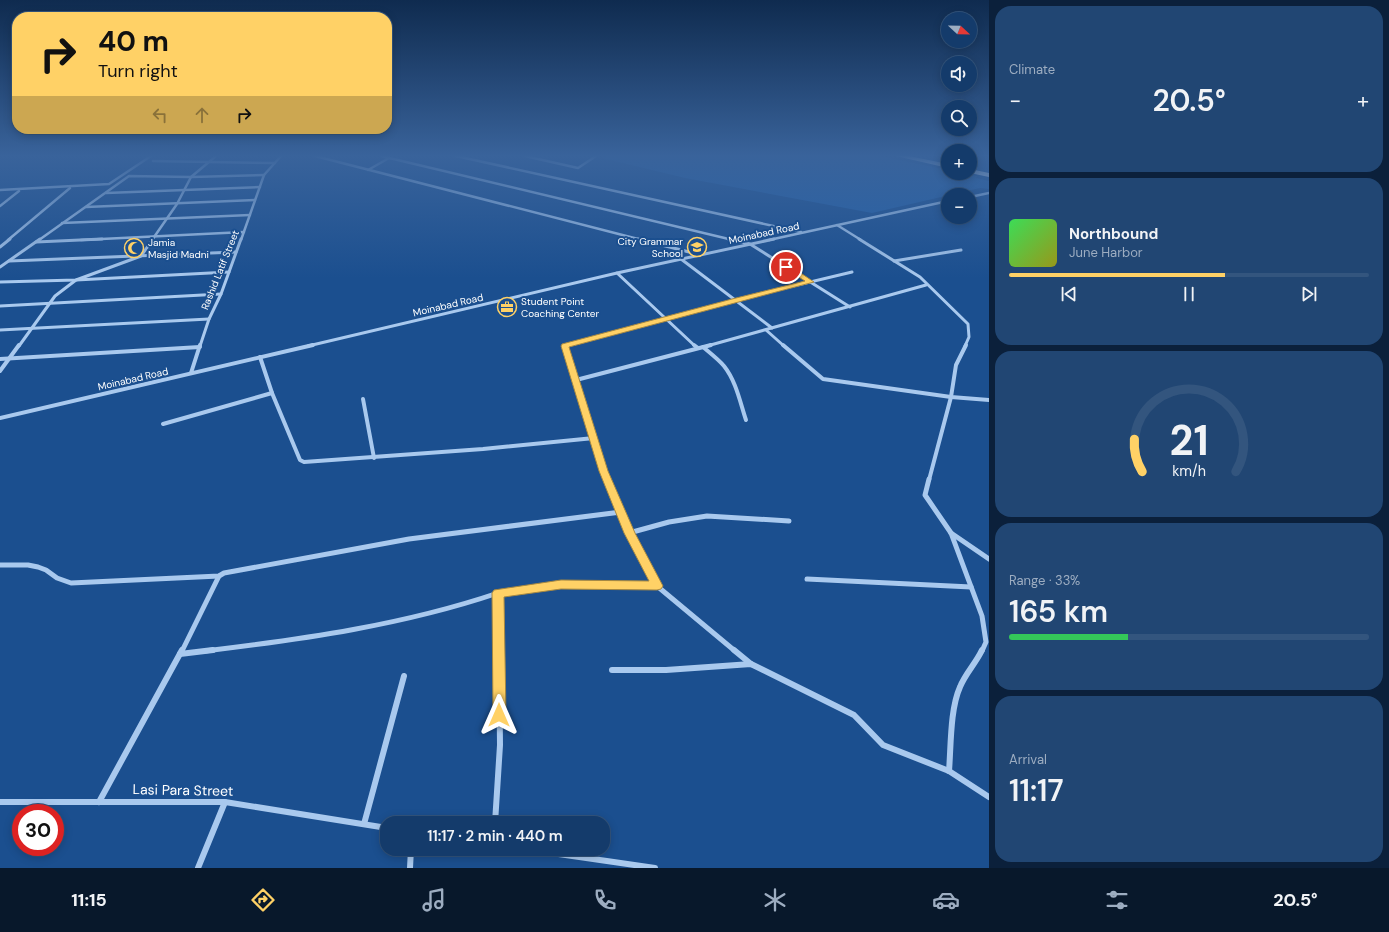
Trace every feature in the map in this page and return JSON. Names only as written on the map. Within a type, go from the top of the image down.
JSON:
[{"type":"street","points":[[0,206],[12,197]]},
{"type":"street","points":[[0,247],[60,197]]},
{"type":"street","points":[[0,267],[101,197]]},
{"type":"street","points":[[0,371],[55,296],[76,280],[141,256],[181,197]]},
{"type":"street","name":"Rashid Latif Street","points":[[192,373],[209,319],[221,294],[256,197]]},
{"type":"street","points":[[471,197],[699,255]]},
{"type":"street","points":[[551,197],[750,244],[850,307]]},
{"type":"street","points":[[641,197],[803,232]]},
{"type":"street","points":[[84,208],[255,200]]},
{"type":"street","name":"Moinabad Road","points":[[0,418],[617,273],[941,203]]},
{"type":"street","points":[[61,224],[250,215]]},
{"type":"street","points":[[837,225],[920,278],[968,324],[969,337],[956,365],[951,397],[925,495],[952,533],[982,616],[986,642],[977,661],[960,686],[955,700],[949,771]]},
{"type":"street","points":[[36,242],[244,232]]},
{"type":"street","points":[[894,261],[961,250]]},
{"type":"street","points":[[9,261],[236,252]]},
{"type":"street","points":[[681,259],[772,328]]},
{"type":"street","points":[[0,282],[76,280],[229,272]]},
{"type":"street","points":[[852,272],[735,300],[565,346],[603,471],[630,533],[657,586],[751,664],[854,715],[883,745],[949,771],[989,797]]},
{"type":"street","points":[[617,273],[698,348]]},
{"type":"street","points":[[576,380],[766,330],[926,285]]},
{"type":"street","points":[[0,306],[221,294]]},
{"type":"street","points":[[0,330],[209,319]]},
{"type":"street","points":[[766,330],[823,379],[951,397],[989,400]]},
{"type":"street","points":[[0,359],[200,346]]},
{"type":"street","points":[[703,347],[724,366],[728,372],[746,420]]},
{"type":"street","points":[[260,357],[272,393],[300,460],[304,462],[374,458],[594,438]]},
{"type":"street","points":[[163,424],[272,393]]},
{"type":"street","points":[[363,399],[374,458]]},
{"type":"street","points":[[0,565],[28,565],[38,567],[46,570],[57,578],[70,583],[219,576],[224,573],[401,540],[621,512]]},
{"type":"street","points":[[630,533],[669,522],[707,516],[789,521]]},
{"type":"street","points":[[952,533],[989,559]]},
{"type":"street","points":[[98,802],[180,654],[219,576]]},
{"type":"street","points":[[806,579],[971,587]]},
{"type":"street","points":[[180,654],[274,642],[382,625],[455,607],[498,593],[561,585],[657,586]]},
{"type":"street","points":[[495,816],[500,745],[498,593]]},
{"type":"street","points":[[612,670],[666,670],[751,664]]},
{"type":"street","points":[[364,824],[404,676]]},
{"type":"street","name":"Lasi Para Street","points":[[0,802],[225,802],[380,827]]},
{"type":"street","points":[[198,868],[225,802]]},
{"type":"street","points":[[410,868],[411,856]]},
{"type":"street","points":[[572,856],[655,868]]},
{"type":"shaded area","points":[[784,197],[941,197],[872,213]]},
{"type":"place","name":"City Grammar School","points":[[697,247]]},
{"type":"place","name":"Jamia Masjid Madni","points":[[134,248]]},
{"type":"place","name":"Student Point Coaching Center","points":[[507,307]]},
{"type":"route","points":[[499,715],[498,593],[561,585],[657,586],[630,533],[603,471],[565,346],[735,300],[811,282],[786,267]]}]
